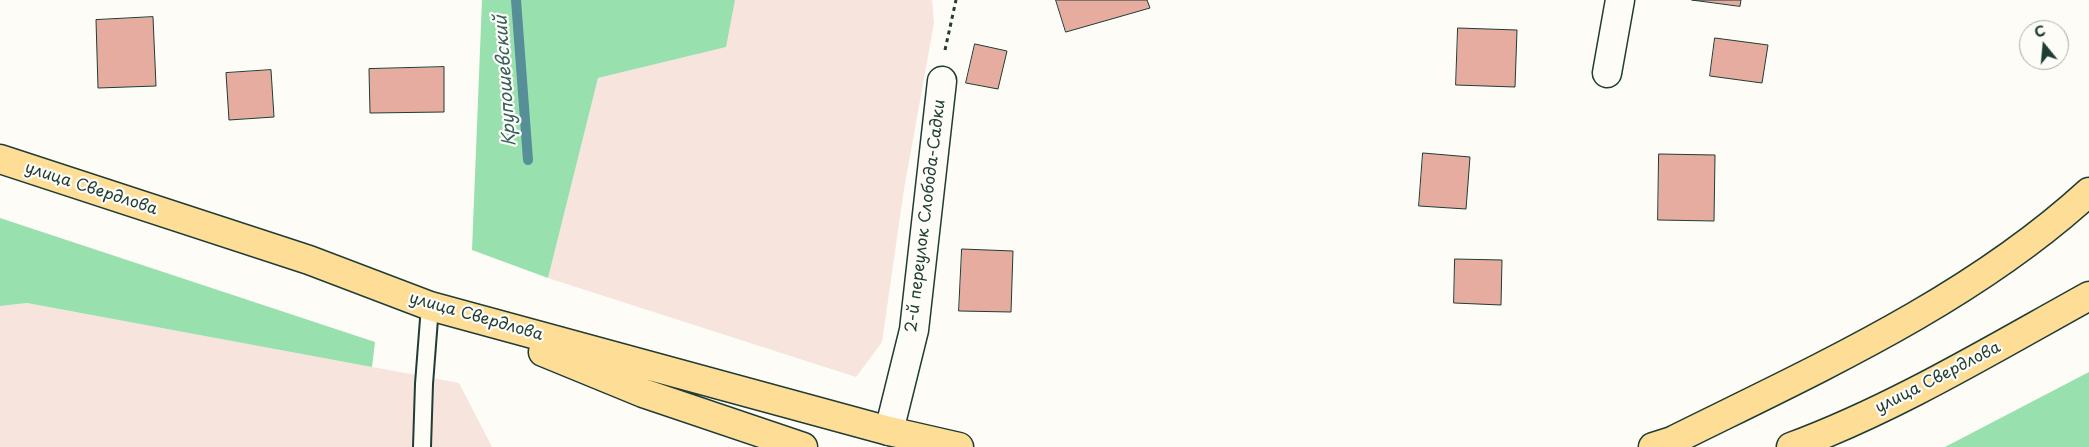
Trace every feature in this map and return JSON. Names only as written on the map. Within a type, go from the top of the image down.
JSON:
[{"type":"main road","name":"улица Свердлова","points":[[0,160],[308,260],[430,306],[889,431],[959,447]]},
{"type":"main road","points":[[1653,447],[1672,441],[1849,353],[1965,286],[2057,222],[2089,192]]},
{"type":"main road","name":"улица Свердлова","points":[[1791,447],[1825,435],[1966,366],[2085,298]]},
{"type":"main road","points":[[430,306],[643,393],[803,447]]},
{"type":"street","points":[[1608,73],[1620,0]]},
{"type":"street","name":"2-й переулок Слобода-Садки","points":[[889,431],[914,330],[942,81]]},
{"type":"lane","points":[[422,447],[424,384],[430,306]]},
{"type":"path","name":"2-й переулок Слобода-Садки","points":[[942,81],[946,45],[956,0]]},
{"type":"shaded area","points":[[735,0],[932,0],[934,23],[904,189],[882,342],[856,377],[548,278],[598,78],[725,47]]},
{"type":"shaded area","points":[[27,303],[459,383],[492,447],[0,447],[0,306]]},
{"type":"green space","points":[[482,0],[735,0],[726,47],[598,78],[548,278],[472,250]]},
{"type":"green space","points":[[0,218],[375,342],[372,367],[27,303],[0,306]]},
{"type":"green space","points":[[2089,372],[2089,447],[1945,447]]},
{"type":"building","points":[[1056,0],[1147,0],[1150,8],[1066,32]]},
{"type":"building","points":[[1692,0],[1741,0],[1740,6]]},
{"type":"building","points":[[153,17],[156,86],[98,88],[96,20]]},
{"type":"building","points":[[1458,28],[1517,30],[1515,87],[1456,85]]},
{"type":"building","points":[[1715,38],[1768,45],[1762,83],[1710,76]]},
{"type":"building","points":[[975,44],[1007,51],[998,89],[966,83]]},
{"type":"building","points":[[444,67],[444,112],[370,113],[369,69]]},
{"type":"building","points":[[271,70],[274,117],[229,120],[226,73]]},
{"type":"building","points":[[1423,153],[1470,157],[1466,209],[1419,206]]},
{"type":"building","points":[[1659,154],[1715,155],[1714,221],[1658,220]]},
{"type":"building","points":[[962,249],[1013,251],[1011,312],[959,311]]},
{"type":"building","points":[[1455,259],[1502,260],[1501,305],[1454,303]]},
{"type":"waterway","name":"Крупошевский","points":[[516,0],[528,160]]}]
